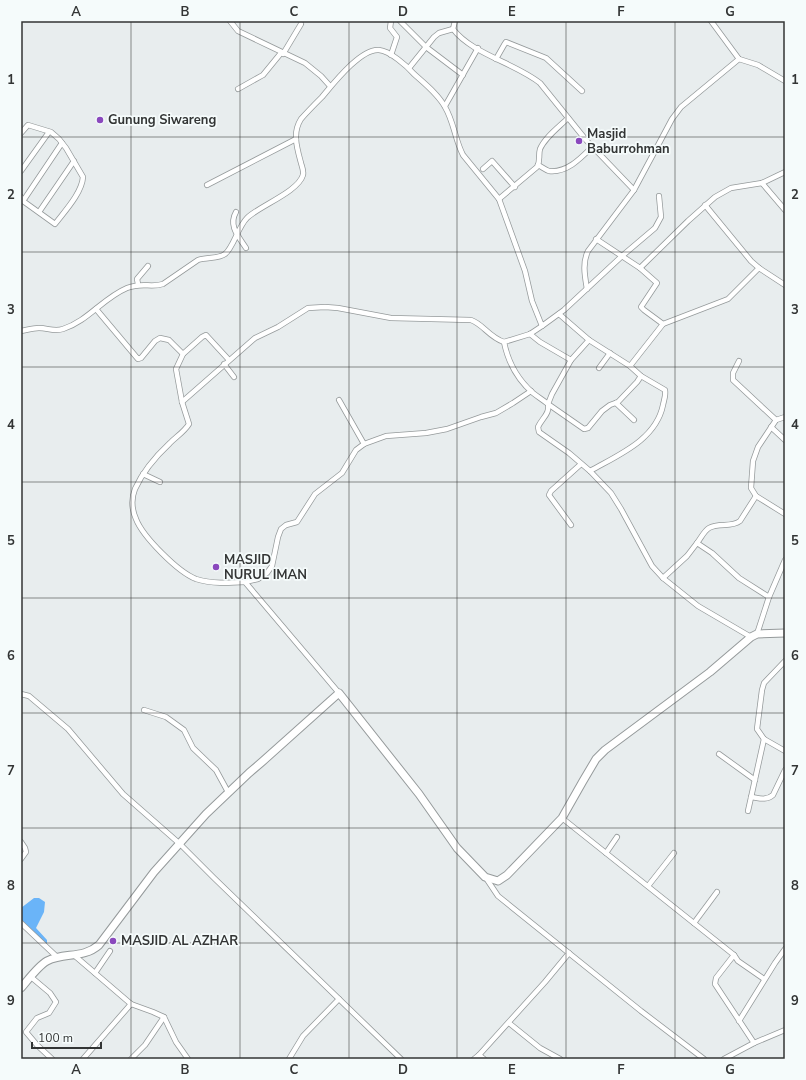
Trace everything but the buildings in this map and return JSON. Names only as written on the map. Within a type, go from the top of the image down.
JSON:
[{"type":"street","points":[[230,21],[238,31],[305,63],[321,76],[330,86]]},
{"type":"street","points":[[391,21],[390,28],[397,37],[391,55]]},
{"type":"street","points":[[400,21],[426,47],[463,75]]},
{"type":"street","points":[[453,29],[455,21]]},
{"type":"street","points":[[711,21],[739,59],[758,64],[785,81]]},
{"type":"street","points":[[238,89],[263,75],[282,53],[301,24]]},
{"type":"street","points":[[409,68],[439,33],[453,29]]},
{"type":"street","points":[[453,29],[460,37],[496,59],[531,76],[540,83],[592,146],[634,190]]},
{"type":"street","points":[[496,59],[506,42],[538,54],[550,61],[582,91]]},
{"type":"street","points":[[445,106],[478,48]]},
{"type":"street","points":[[21,331],[40,328],[56,331],[62,329],[80,322],[125,289],[138,284],[163,284],[198,260],[203,258],[220,257],[223,255],[229,250],[236,234],[247,218],[283,196],[299,182],[303,174],[303,170],[295,134],[298,124],[347,68],[366,55],[378,50],[391,55],[409,68],[445,106],[450,116],[459,148],[463,155],[499,199],[525,271],[532,301],[542,326]]},
{"type":"street","points":[[587,290],[584,266],[586,256],[596,239],[634,190],[676,113],[690,99],[739,59]]},
{"type":"street","points":[[499,199],[515,187],[538,165],[541,148],[552,133],[568,118]]},
{"type":"street","points":[[21,133],[28,126],[49,132],[62,143],[84,177],[83,183],[78,192],[55,224],[22,199],[62,143]]},
{"type":"street","points":[[21,171],[49,132]]},
{"type":"street","points":[[206,185],[296,140]]},
{"type":"street","points":[[538,165],[548,171],[561,170],[577,161],[592,146]]},
{"type":"street","points":[[38,212],[74,161]]},
{"type":"street","points":[[483,169],[492,162],[515,187]]},
{"type":"street","points":[[640,268],[715,197],[731,188],[762,183],[785,172]]},
{"type":"street","points":[[762,183],[785,210]]},
{"type":"street","points":[[182,402],[255,338],[278,327],[303,310],[314,308],[338,308],[390,318],[471,320],[489,334],[504,342],[530,334],[559,314],[658,225],[661,213],[659,196]]},
{"type":"street","points":[[706,205],[746,255],[759,268],[785,285]]},
{"type":"street","points":[[236,212],[232,221],[236,234],[246,248]]},
{"type":"street","points":[[596,239],[640,268],[657,283],[641,307],[663,324]]},
{"type":"street","points":[[138,284],[137,279],[148,266]]},
{"type":"street","points":[[630,366],[663,324],[728,299],[759,268]]},
{"type":"street","points":[[96,309],[138,359],[141,358],[155,340],[160,338],[169,340],[183,354]]},
{"type":"street","points":[[559,314],[589,340],[664,390],[665,394],[661,416],[649,434],[590,471]]},
{"type":"street","points":[[530,334],[540,342],[571,360]]},
{"type":"street","points":[[229,360],[206,335],[183,354],[177,366],[176,372],[182,402],[189,421],[188,426],[155,457],[143,474],[133,497],[134,513],[141,528],[166,558],[182,571],[197,579],[223,582],[245,582],[258,579],[267,573],[272,566],[281,528],[297,522],[315,494],[342,473],[356,450],[364,444],[386,436],[426,433],[447,429],[481,416],[496,413],[531,391]]},
{"type":"street","points":[[589,340],[571,360],[552,394],[548,404],[548,413],[538,427],[539,432],[590,471],[616,500],[652,566],[663,578],[698,606],[754,636],[785,633]]},
{"type":"street","points":[[504,342],[507,357],[511,365],[517,375],[531,391],[586,429],[602,410],[618,402],[634,386],[641,376]]},
{"type":"street","points":[[599,368],[610,353]]},
{"type":"street","points":[[739,360],[733,372],[733,380],[776,420]]},
{"type":"street","points":[[224,364],[234,377]]},
{"type":"street","points":[[339,400],[364,444]]},
{"type":"street","points":[[616,403],[634,420]]},
{"type":"street","points":[[785,417],[776,420],[758,447],[753,461],[750,488],[756,496],[785,514]]},
{"type":"street","points":[[772,427],[785,440]]},
{"type":"street","points":[[571,525],[549,495],[551,491],[581,464]]},
{"type":"street","points":[[143,474],[160,482]]},
{"type":"street","points":[[663,578],[687,556],[708,528],[713,526],[737,524],[756,496]]},
{"type":"street","points":[[698,543],[712,553],[739,578],[769,597]]},
{"type":"street","points":[[494,890],[498,881],[508,875],[562,818],[596,759],[605,750],[710,672],[754,636],[785,560]]},
{"type":"street","points":[[245,582],[338,693],[419,794],[457,848],[486,878],[498,896],[641,1011],[704,1059]]},
{"type":"street","points":[[785,661],[764,683],[757,729],[764,739],[785,751]]},
{"type":"street","points":[[21,988],[45,962],[57,957],[76,956],[93,950],[99,945],[154,872],[206,814],[228,792],[338,693]]},
{"type":"street","points":[[21,694],[29,696],[68,729],[123,794],[180,844],[401,1059]]},
{"type":"street","points":[[144,710],[166,717],[184,730],[193,748],[216,770],[228,792]]},
{"type":"street","points":[[748,811],[764,739]]},
{"type":"street","points":[[719,754],[755,780]]},
{"type":"street","points":[[751,797],[766,799],[770,798],[773,795],[785,770]]},
{"type":"street","points":[[562,818],[734,955],[738,961],[764,979]]},
{"type":"street","points":[[606,853],[617,837]]},
{"type":"street","points":[[21,842],[26,850],[21,859]]},
{"type":"street","points":[[648,886],[674,853]]},
{"type":"street","points":[[486,878],[498,881]]},
{"type":"street","points":[[694,923],[717,892]]},
{"type":"street","points":[[21,923],[57,957]]},
{"type":"street","points":[[739,1021],[764,979],[785,949]]},
{"type":"street","points":[[95,973],[110,952]]},
{"type":"street","points":[[474,1059],[509,1023],[569,953]]},
{"type":"street","points":[[734,955],[716,978],[715,984],[719,993],[754,1043]]},
{"type":"street","points":[[76,956],[131,1004],[153,1012],[164,1018],[176,1042],[188,1059]]},
{"type":"street","points":[[26,1032],[37,1018],[49,1013],[56,1002],[50,994],[31,977]]},
{"type":"street","points":[[289,1059],[303,1036],[339,999]]},
{"type":"street","points":[[84,1059],[131,1004]]},
{"type":"street","points":[[131,1059],[145,1045],[164,1018]]},
{"type":"street","points":[[509,1023],[540,1048],[560,1059]]},
{"type":"street","points":[[724,1059],[754,1043],[785,1030]]},
{"type":"street","points":[[21,1031],[26,1032],[52,1059]]},
{"type":"street","points":[[479,1055],[484,1059]]},
{"type":"water","points":[[34,898],[39,898],[45,902],[44,912],[36,928],[47,940],[47,946],[21,920],[21,908]]},
{"type":"place","name":"Gunung Siwareng","points":[[100,120]]},
{"type":"place","name":"Masjid Baburrohman","points":[[579,141]]},
{"type":"place","name":"MASJID NURUL IMAN","points":[[216,567]]},
{"type":"place","name":"MASJID AL AZHAR","points":[[113,941]]}]
